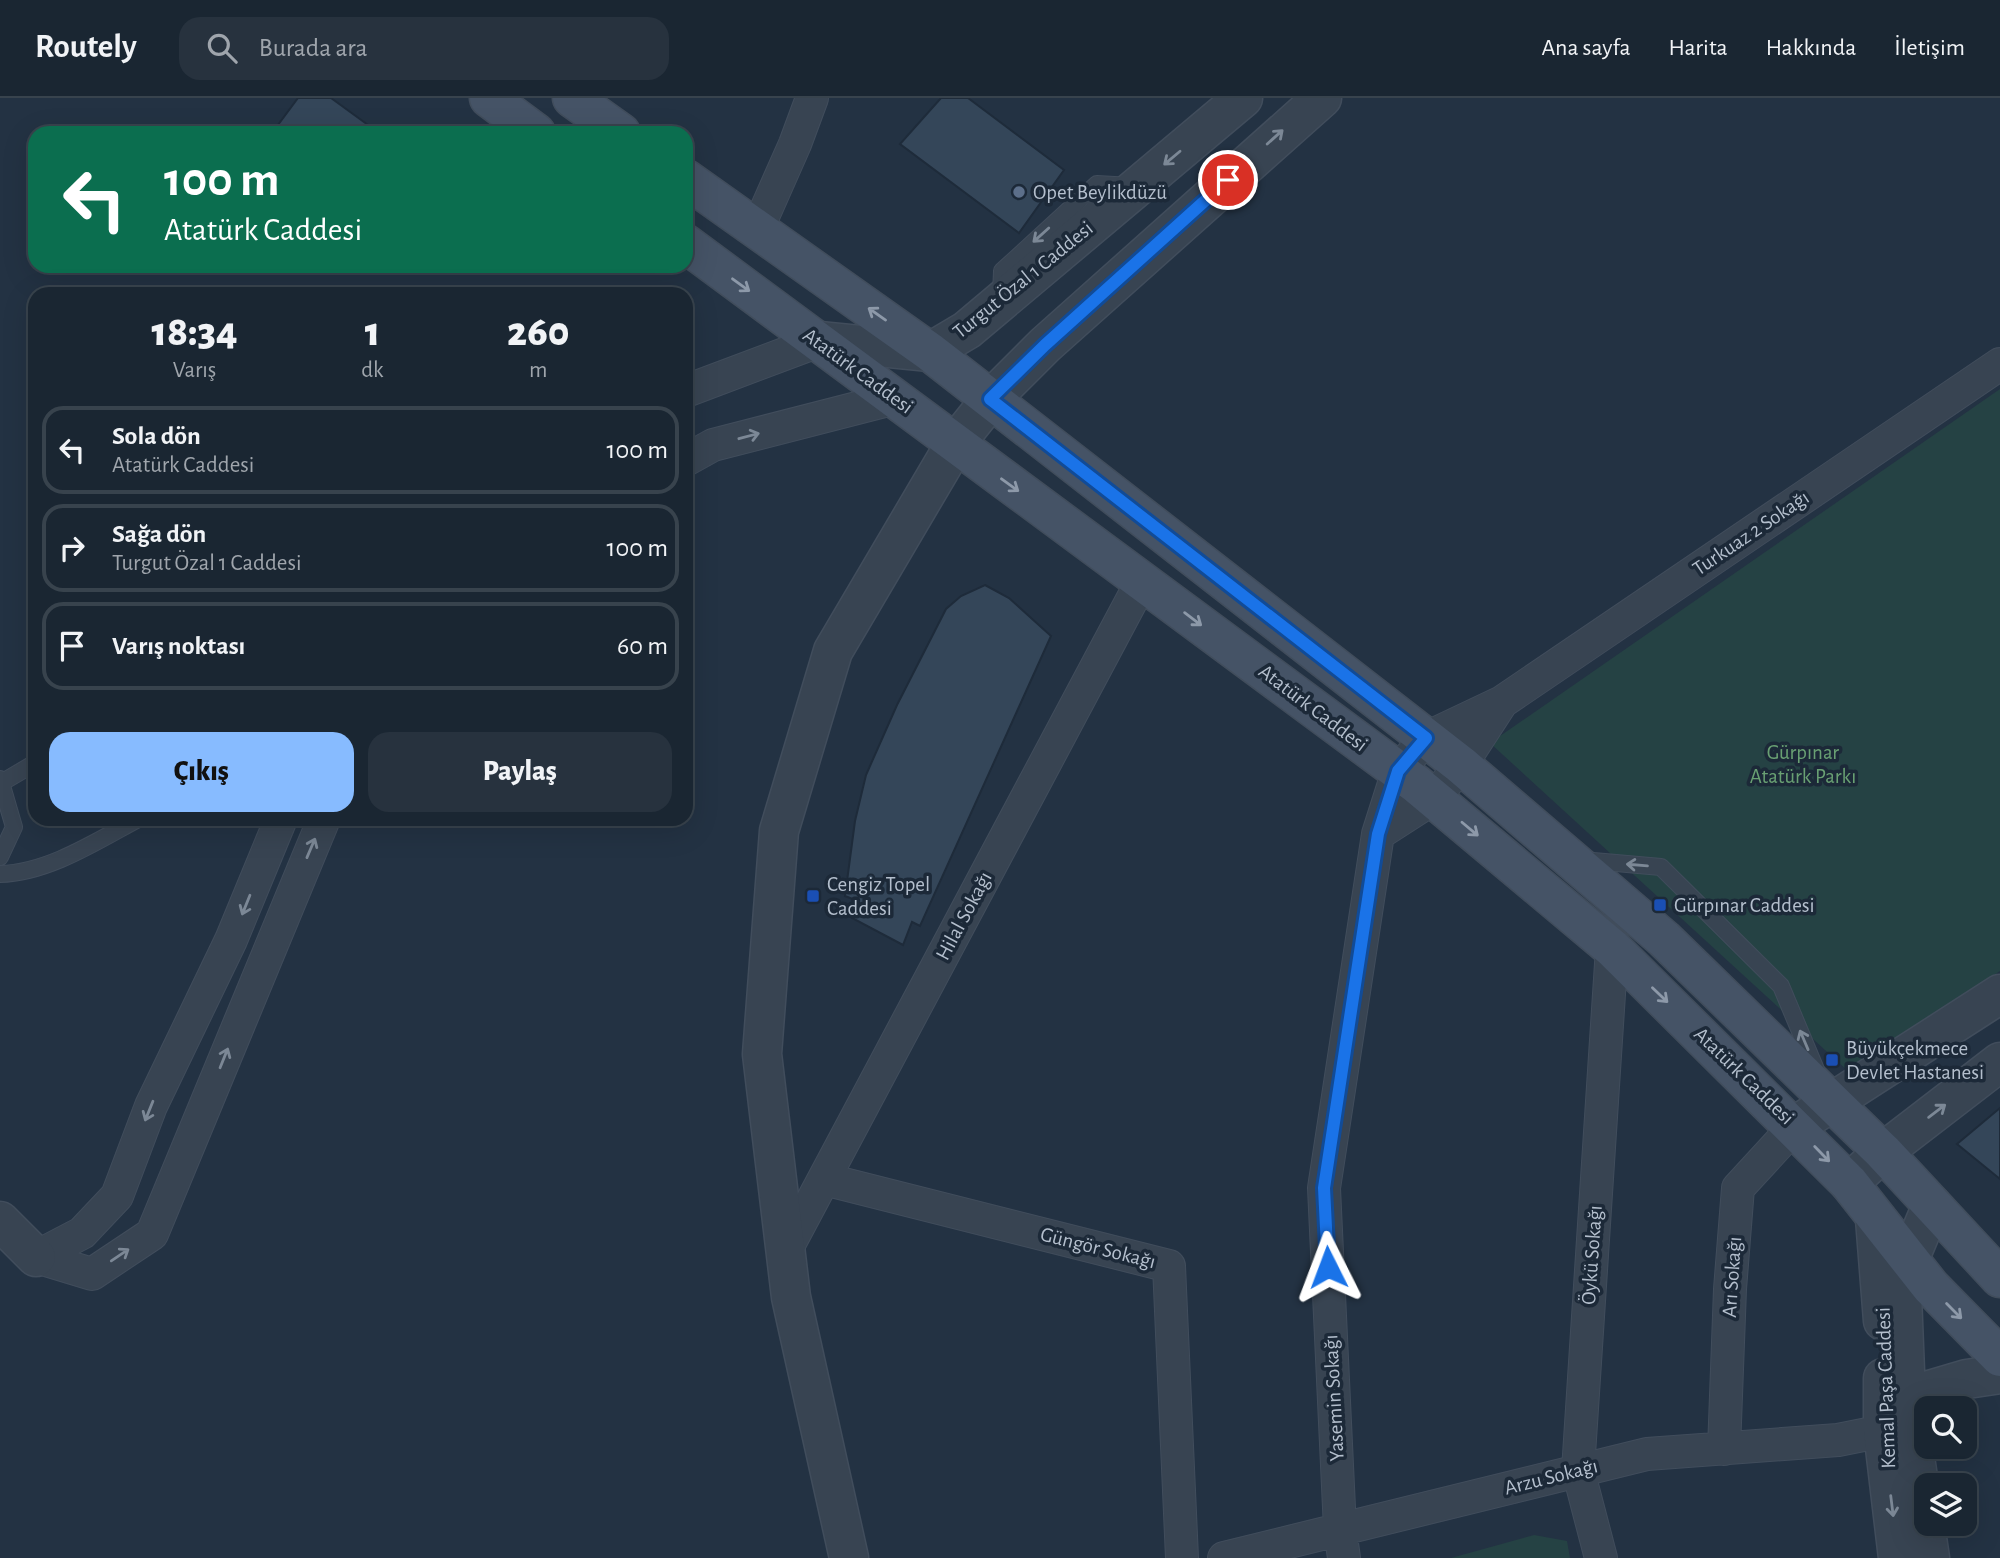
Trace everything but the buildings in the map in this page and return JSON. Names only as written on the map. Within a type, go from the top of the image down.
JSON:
[{"type":"main road","points":[[489,98],[527,126]]},
{"type":"main road","points":[[572,98],[611,126]]},
{"type":"main road","name":"Atatürk Caddesi","points":[[693,184],[930,352],[1461,765],[1664,939],[1883,1152],[2000,1278]]},
{"type":"main road","name":"Atatürk Caddesi","points":[[693,249],[1434,798],[1612,948],[1795,1126],[1849,1183],[1909,1260],[2000,1357]]},
{"type":"street","points":[[757,230],[812,98]]},
{"type":"street","name":"Turgut Özal 1 Caddesi","points":[[930,352],[967,330],[1243,98]]},
{"type":"street","points":[[849,1558],[791,1297],[762,1054],[779,831],[833,651],[955,444],[990,399],[1055,336],[1322,98]]},
{"type":"street","points":[[693,388],[819,341],[930,352]]},
{"type":"street","name":"Turkuaz 2 Sokağı","points":[[1502,702],[2000,364]]},
{"type":"street","points":[[693,456],[713,445],[896,398]]},
{"type":"street","name":"Hilal Sokağı","points":[[786,1250],[1142,581]]},
{"type":"street","points":[[1378,834],[1434,798],[1461,765],[1502,702]]},
{"type":"street","name":"Yasemin Sokağı","points":[[1342,1544],[1324,1188],[1378,834],[1398,771],[1426,738],[1502,702]]},
{"type":"street","points":[[36,1258],[82,1233],[117,1196],[151,1106],[231,940],[278,826]]},
{"type":"street","points":[[0,1221],[36,1258],[92,1274],[152,1234],[321,826]]},
{"type":"street","name":"Öykü Sokağı","points":[[1601,1558],[1578,1471],[1612,948]]},
{"type":"street","points":[[1795,1126],[2000,994]]},
{"type":"street","points":[[1849,1183],[1883,1152],[2000,1062]]},
{"type":"street","name":"Arı Sokağı","points":[[1724,1450],[1730,1289],[1738,1188],[1795,1126]]},
{"type":"street","name":"Güngör Sokağı","points":[[824,1179],[1169,1266],[1182,1558]]},
{"type":"street","name":"Kemal Paşa Caddesi","points":[[1930,1558],[1906,1397],[1902,1294],[1909,1260],[1932,1205]]},
{"type":"street","name":"Kemal Paşa Caddesi","points":[[1875,1219],[1883,1296],[1883,1431],[1898,1558]]},
{"type":"street","points":[[1883,1431],[1906,1397],[1968,1379],[2000,1374]]},
{"type":"street","name":"Arzu Sokağı","points":[[1224,1558],[1342,1544],[1578,1471],[1647,1454],[1838,1440],[1883,1431]]},
{"type":"lane","points":[[0,857],[14,827],[1,781],[28,767]]},
{"type":"lane","points":[[0,874],[15,874],[75,852],[125,826]]},
{"type":"lane","points":[[1571,859],[1661,867],[1781,985],[1830,1103]]},
{"type":"green space","name":"Gürpınar Atatürk Parkı","points":[[2000,389],[2000,971],[1849,1072],[1490,743]]},
{"type":"green space","points":[[1534,1535],[1567,1541],[1570,1558],[1451,1558]]},
{"type":"place","name":"Opet Beylikdüzü","points":[[1019,192]]},
{"type":"place","name":"Cengiz Topel Caddesi","points":[[813,896]]},
{"type":"place","name":"Gürpınar Caddesi","points":[[1660,905]]},
{"type":"place","name":"Büyükçekmece Devlet Hastanesi","points":[[1832,1060]]},
{"type":"route","points":[[1228,180],[1045,345],[990,399],[1328,658],[1426,738],[1398,771],[1378,834],[1324,1188],[1328,1267]]}]
